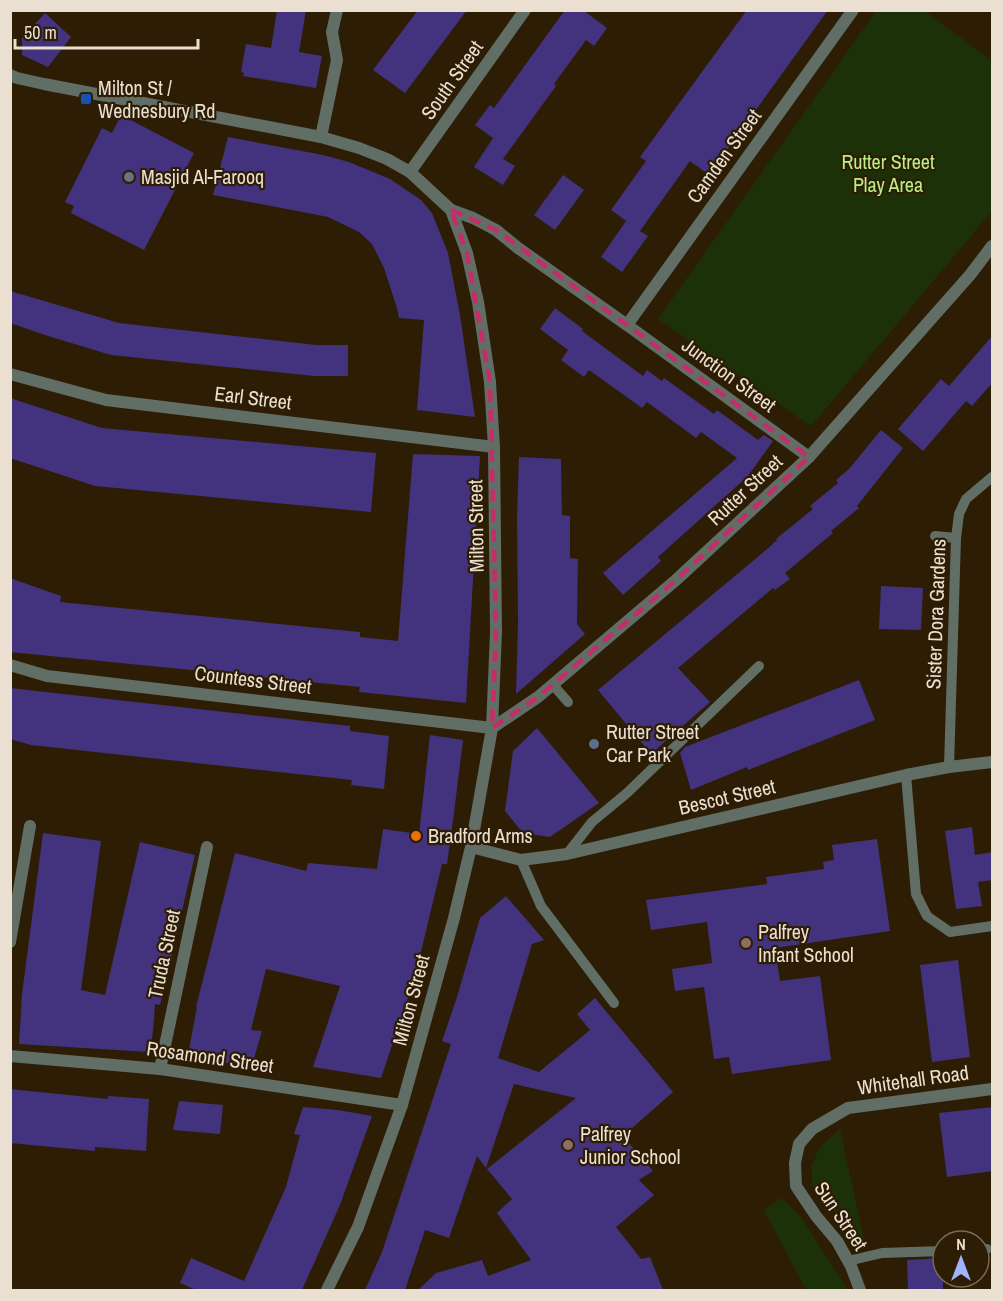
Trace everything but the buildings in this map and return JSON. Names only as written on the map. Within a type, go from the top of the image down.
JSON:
[{"type":"street","points":[[321,137],[337,60],[332,32],[337,10]]},
{"type":"street","name":"South Street","points":[[410,172],[525,10]]},
{"type":"street","name":"Camden Street","points":[[627,325],[853,10]]},
{"type":"street","name":"Milton Street","points":[[10,75],[44,84],[321,137],[359,148],[387,159],[410,172],[451,210],[467,254],[478,303],[490,382],[494,447],[496,633],[492,728],[471,846],[454,918],[402,1105],[358,1227],[327,1290]]},
{"type":"street","name":"Junction Street","points":[[451,210],[473,218],[495,230],[808,457]]},
{"type":"street","name":"Rutter Street","points":[[492,728],[538,698],[676,580],[808,457],[970,275],[993,246]]},
{"type":"street","name":"Earl Street","points":[[10,374],[106,400],[494,447]]},
{"type":"street","name":"Countess Street","points":[[10,665],[47,676],[492,728]]},
{"type":"street","name":"Bescot Street","points":[[471,846],[521,860],[567,854],[906,776],[949,767],[993,762]]},
{"type":"street","points":[[10,942],[30,826]]},
{"type":"street","name":"Truda Street","points":[[160,1069],[207,847]]},
{"type":"street","name":"Rosamond Street","points":[[10,1056],[160,1069],[402,1105]]},
{"type":"street","name":"Whitehall Road","points":[[795,1163],[799,1144],[812,1129],[848,1108],[993,1089]]},
{"type":"street","name":"Sun Street","points":[[795,1163],[796,1185],[816,1216],[837,1241],[860,1290]]},
{"type":"lane","name":"Sister Dora Gardens","points":[[949,767],[956,538],[959,514],[966,499],[993,477]]},
{"type":"lane","points":[[935,536],[956,538]]},
{"type":"lane","points":[[567,854],[592,822],[633,781],[759,666]]},
{"type":"lane","points":[[553,685],[568,702]]},
{"type":"lane","points":[[906,776],[916,894],[927,916],[950,932],[993,926]]},
{"type":"lane","points":[[521,860],[541,906],[614,1002]]},
{"type":"lane","points":[[848,1261],[882,1253],[931,1251]]},
{"type":"highlighted area","points":[[451,210],[496,230],[809,457],[676,580],[538,697],[492,728],[496,632],[490,382],[467,253]]},
{"type":"green space","name":"Rutter Street Play Area","points":[[877,10],[925,11],[992,61],[992,211],[813,424],[809,425],[658,319]]},
{"type":"green space","points":[[840,1129],[866,1249],[813,1188],[811,1167],[820,1147]]},
{"type":"green space","points":[[781,1198],[801,1217],[846,1290],[806,1290],[764,1210]]},
{"type":"place","name":"Milton St / Wednesbury Rd","points":[[86,99]]},
{"type":"place","name":"Masjid Al-Farooq","points":[[129,177]]},
{"type":"place","name":"Rutter Street Car Park","points":[[594,744]]},
{"type":"place","name":"Bradford Arms","points":[[416,836]]},
{"type":"place","name":"Palfrey Infant School","points":[[746,943]]},
{"type":"place","name":"Palfrey Junior School","points":[[568,1145]]}]
